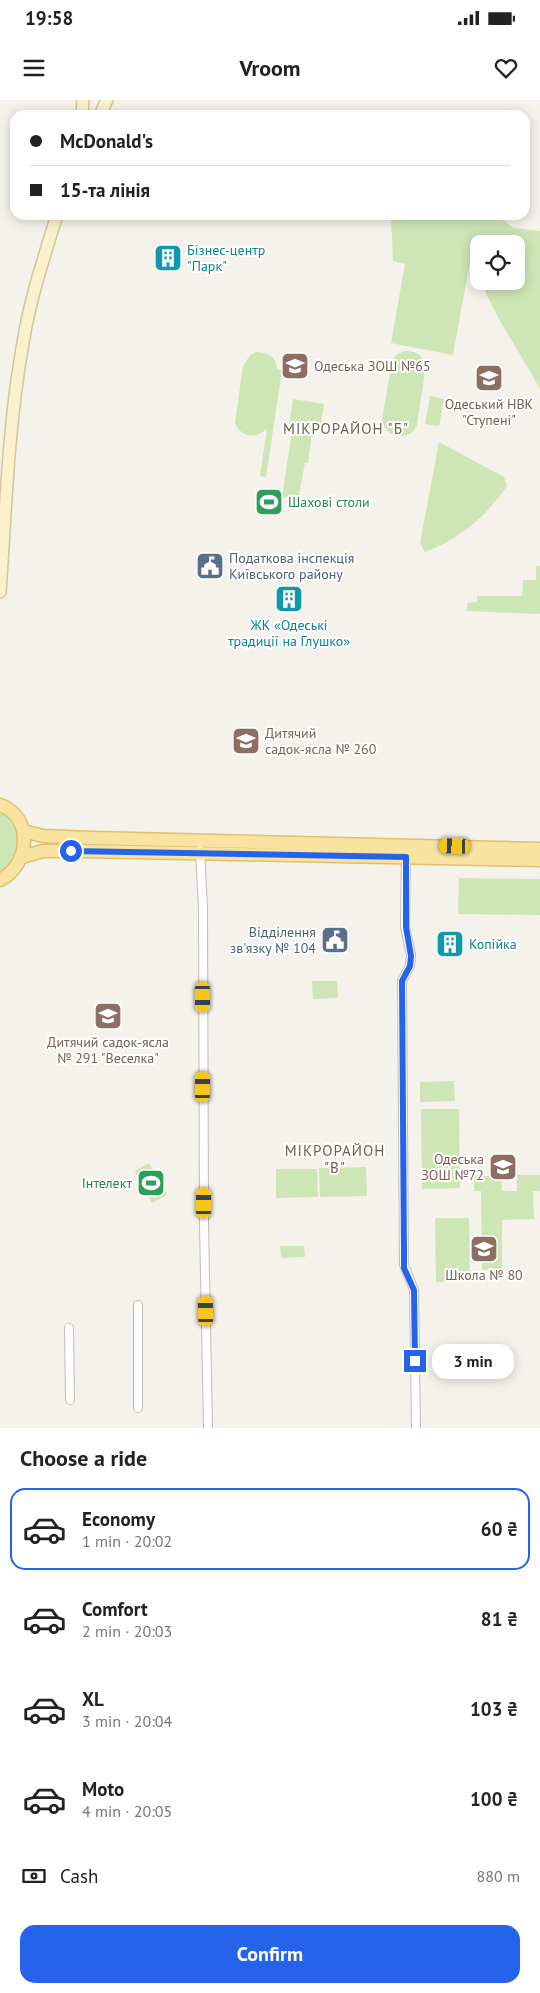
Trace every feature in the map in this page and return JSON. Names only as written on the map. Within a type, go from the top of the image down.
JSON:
[{"type":"main road","points":[[0,592],[17,376],[31,304],[56,220]]},
{"type":"main road","points":[[0,881],[13,871],[22,857],[24,841],[23,831],[15,816],[1,803]]},
{"type":"main road","points":[[23,831],[43,836],[199,840],[540,860]]},
{"type":"main road","points":[[22,857],[43,851],[200,854],[540,849]]},
{"type":"street","points":[[199,840],[203,917],[204,1203],[208,1428]]},
{"type":"street","points":[[406,851],[406,927],[411,956],[410,966],[402,981],[404,1265],[414,1290],[416,1428]]},
{"type":"street","points":[[138,1305],[138,1408]]},
{"type":"street","points":[[69,1328],[70,1400]]},
{"type":"green space","points":[[391,220],[504,220],[514,228],[540,231],[540,389],[501,323],[485,290],[525,290],[525,235],[470,235],[470,262],[453,355],[391,343],[405,264],[393,261]]},
{"type":"green space","points":[[404,351],[413,352],[423,359],[425,372],[417,425],[408,434],[397,436],[387,430],[382,419],[392,362],[395,356]]},
{"type":"green space","points":[[256,352],[271,356],[275,361],[277,369],[282,370],[266,477],[260,476],[267,429],[258,434],[250,435],[241,432],[235,423],[243,366],[250,355]]},
{"type":"green space","points":[[430,396],[444,399],[439,426],[425,424]]},
{"type":"green space","points":[[293,399],[324,404],[320,429],[289,425]]},
{"type":"green space","points":[[292,431],[312,434],[308,463],[305,463],[298,499],[282,497]]},
{"type":"green space","points":[[439,442],[504,477],[507,486],[471,526],[449,541],[425,552],[420,543]]},
{"type":"green space","points":[[536,566],[540,566],[540,614],[467,611],[467,603],[477,602],[477,596],[522,596],[523,580],[536,580]]},
{"type":"green space","points":[[0,812],[10,819],[16,829],[19,841],[13,865],[0,875]]},
{"type":"green space","points":[[459,878],[540,879],[540,915],[458,914]]},
{"type":"green space","points":[[312,981],[337,981],[338,998],[313,999]]},
{"type":"green space","points":[[454,1081],[455,1101],[420,1102],[420,1082]]},
{"type":"green space","points":[[421,1109],[459,1109],[460,1188],[422,1189]]},
{"type":"green space","name":"Інтелект","points":[[149,1163],[167,1195],[152,1203],[135,1171]]},
{"type":"green space","points":[[366,1167],[367,1196],[320,1197],[319,1168]]},
{"type":"green space","points":[[276,1169],[317,1169],[318,1197],[276,1198]]},
{"type":"green space","points":[[517,1175],[540,1175],[540,1191],[533,1191],[534,1219],[502,1220],[502,1270],[482,1270],[481,1191],[474,1191],[474,1176],[501,1176],[502,1191],[517,1191]]},
{"type":"green space","points":[[435,1218],[469,1218],[470,1282],[436,1282]]},
{"type":"green space","points":[[280,1246],[304,1246],[305,1257],[281,1258]]},
{"type":"place","name":"Бізнес-центр \"Парк\"","points":[[168,258]]},
{"type":"place","name":"Одеська ЗОШ №65","points":[[295,366]]},
{"type":"place","name":"Одеський НВК \"Ступені\"","points":[[489,378]]},
{"type":"place","name":"Шахові столи","points":[[269,502]]},
{"type":"place","name":"Податкова інспекція Київського району","points":[[210,566]]},
{"type":"place","name":"ЖК «Одеські традиції на Глушко»","points":[[289,599]]},
{"type":"place","name":"Дитячий садок-ясла № 260","points":[[246,741]]},
{"type":"place","name":"Відділення зв'язку № 104","points":[[335,940]]},
{"type":"place","name":"Копійка","points":[[450,944]]},
{"type":"place","name":"Дитячий садок-ясла № 291 \"Веселка\"","points":[[108,1016]]},
{"type":"place","name":"Одеська ЗОШ №72","points":[[503,1167]]},
{"type":"place","name":"Інтелект","points":[[151,1183]]},
{"type":"place","name":"Школа № 80","points":[[484,1249]]},
{"type":"district","name":"МІКРОРАЙОН \"Б\"","points":[[346,428]]},
{"type":"district","name":"МІКРОРАЙОН \"В\"","points":[[335,1158]]},
{"type":"route","points":[[71,851],[406,857],[406,927],[411,956],[410,966],[402,981],[404,1268],[414,1290],[415,1361]]}]
